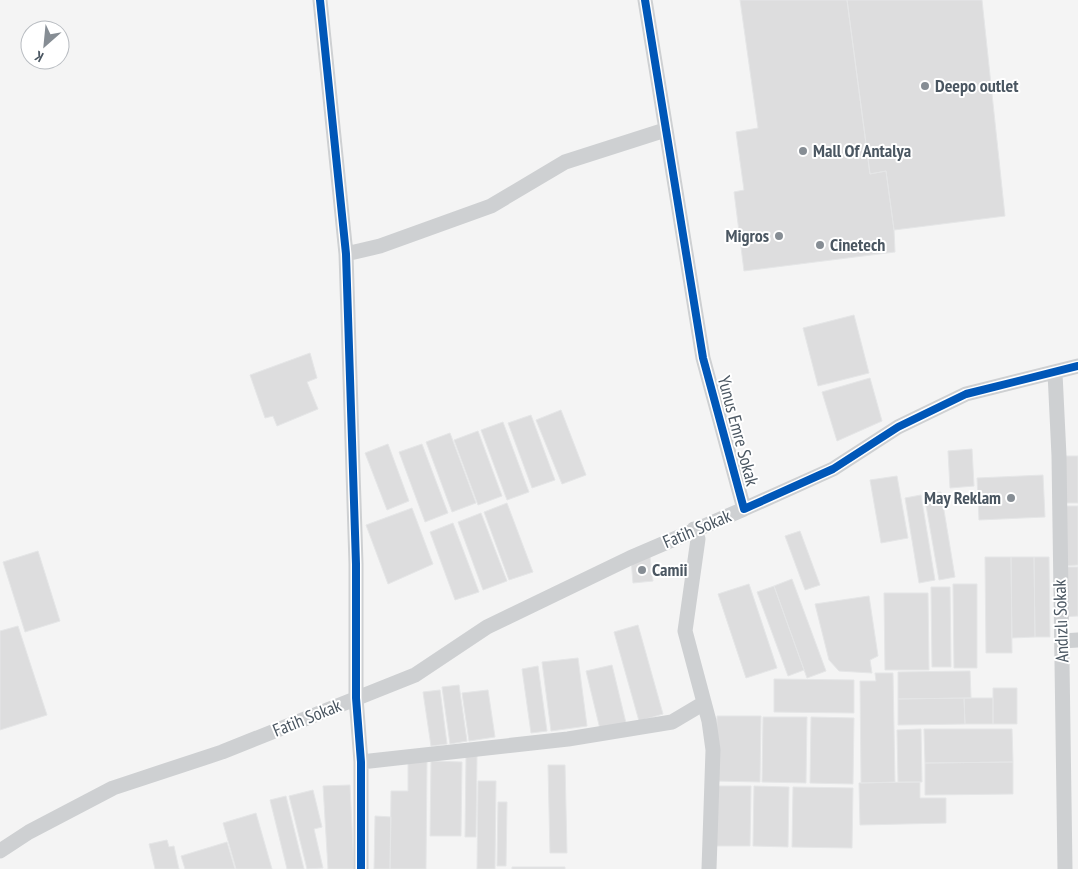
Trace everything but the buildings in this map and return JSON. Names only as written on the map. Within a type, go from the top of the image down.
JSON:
[{"type":"street","points":[[320,0],[346,254],[356,564],[356,698],[361,762],[361,869]]},
{"type":"street","name":"Yunus Emre Sokak","points":[[645,0],[664,130],[703,358],[744,509],[833,469],[898,427],[966,394],[1078,366]]},
{"type":"street","points":[[346,254],[380,246],[490,206],[566,162],[664,130]]},
{"type":"street","name":"Andızlı Sokak","points":[[1055,373],[1057,392],[1062,641],[1071,807],[1065,869]]},
{"type":"street","name":"Fatih Sokak","points":[[0,851],[28,832],[113,788],[222,752],[415,675],[487,627],[694,529],[744,509]]},
{"type":"street","points":[[694,529],[698,539],[685,631],[704,703],[712,750],[709,869]]},
{"type":"street","points":[[1062,641],[1078,640]]},
{"type":"street","points":[[361,762],[568,739],[672,722],[704,703]]},
{"type":"cycle path","points":[[320,0],[346,254],[356,564],[356,698],[361,762],[361,869]]},
{"type":"cycle path","points":[[645,0],[703,358],[744,509],[833,469],[898,427],[966,394],[1078,366]]},
{"type":"place","name":"Deepo outlet","points":[[925,86]]},
{"type":"place","name":"Mall Of Antalya","points":[[803,151]]},
{"type":"place","name":"Migros","points":[[779,236]]},
{"type":"place","name":"Cinetech","points":[[820,245]]},
{"type":"place","name":"May Reklam","points":[[1011,498]]},
{"type":"place","name":"Camii","points":[[642,570]]}]
